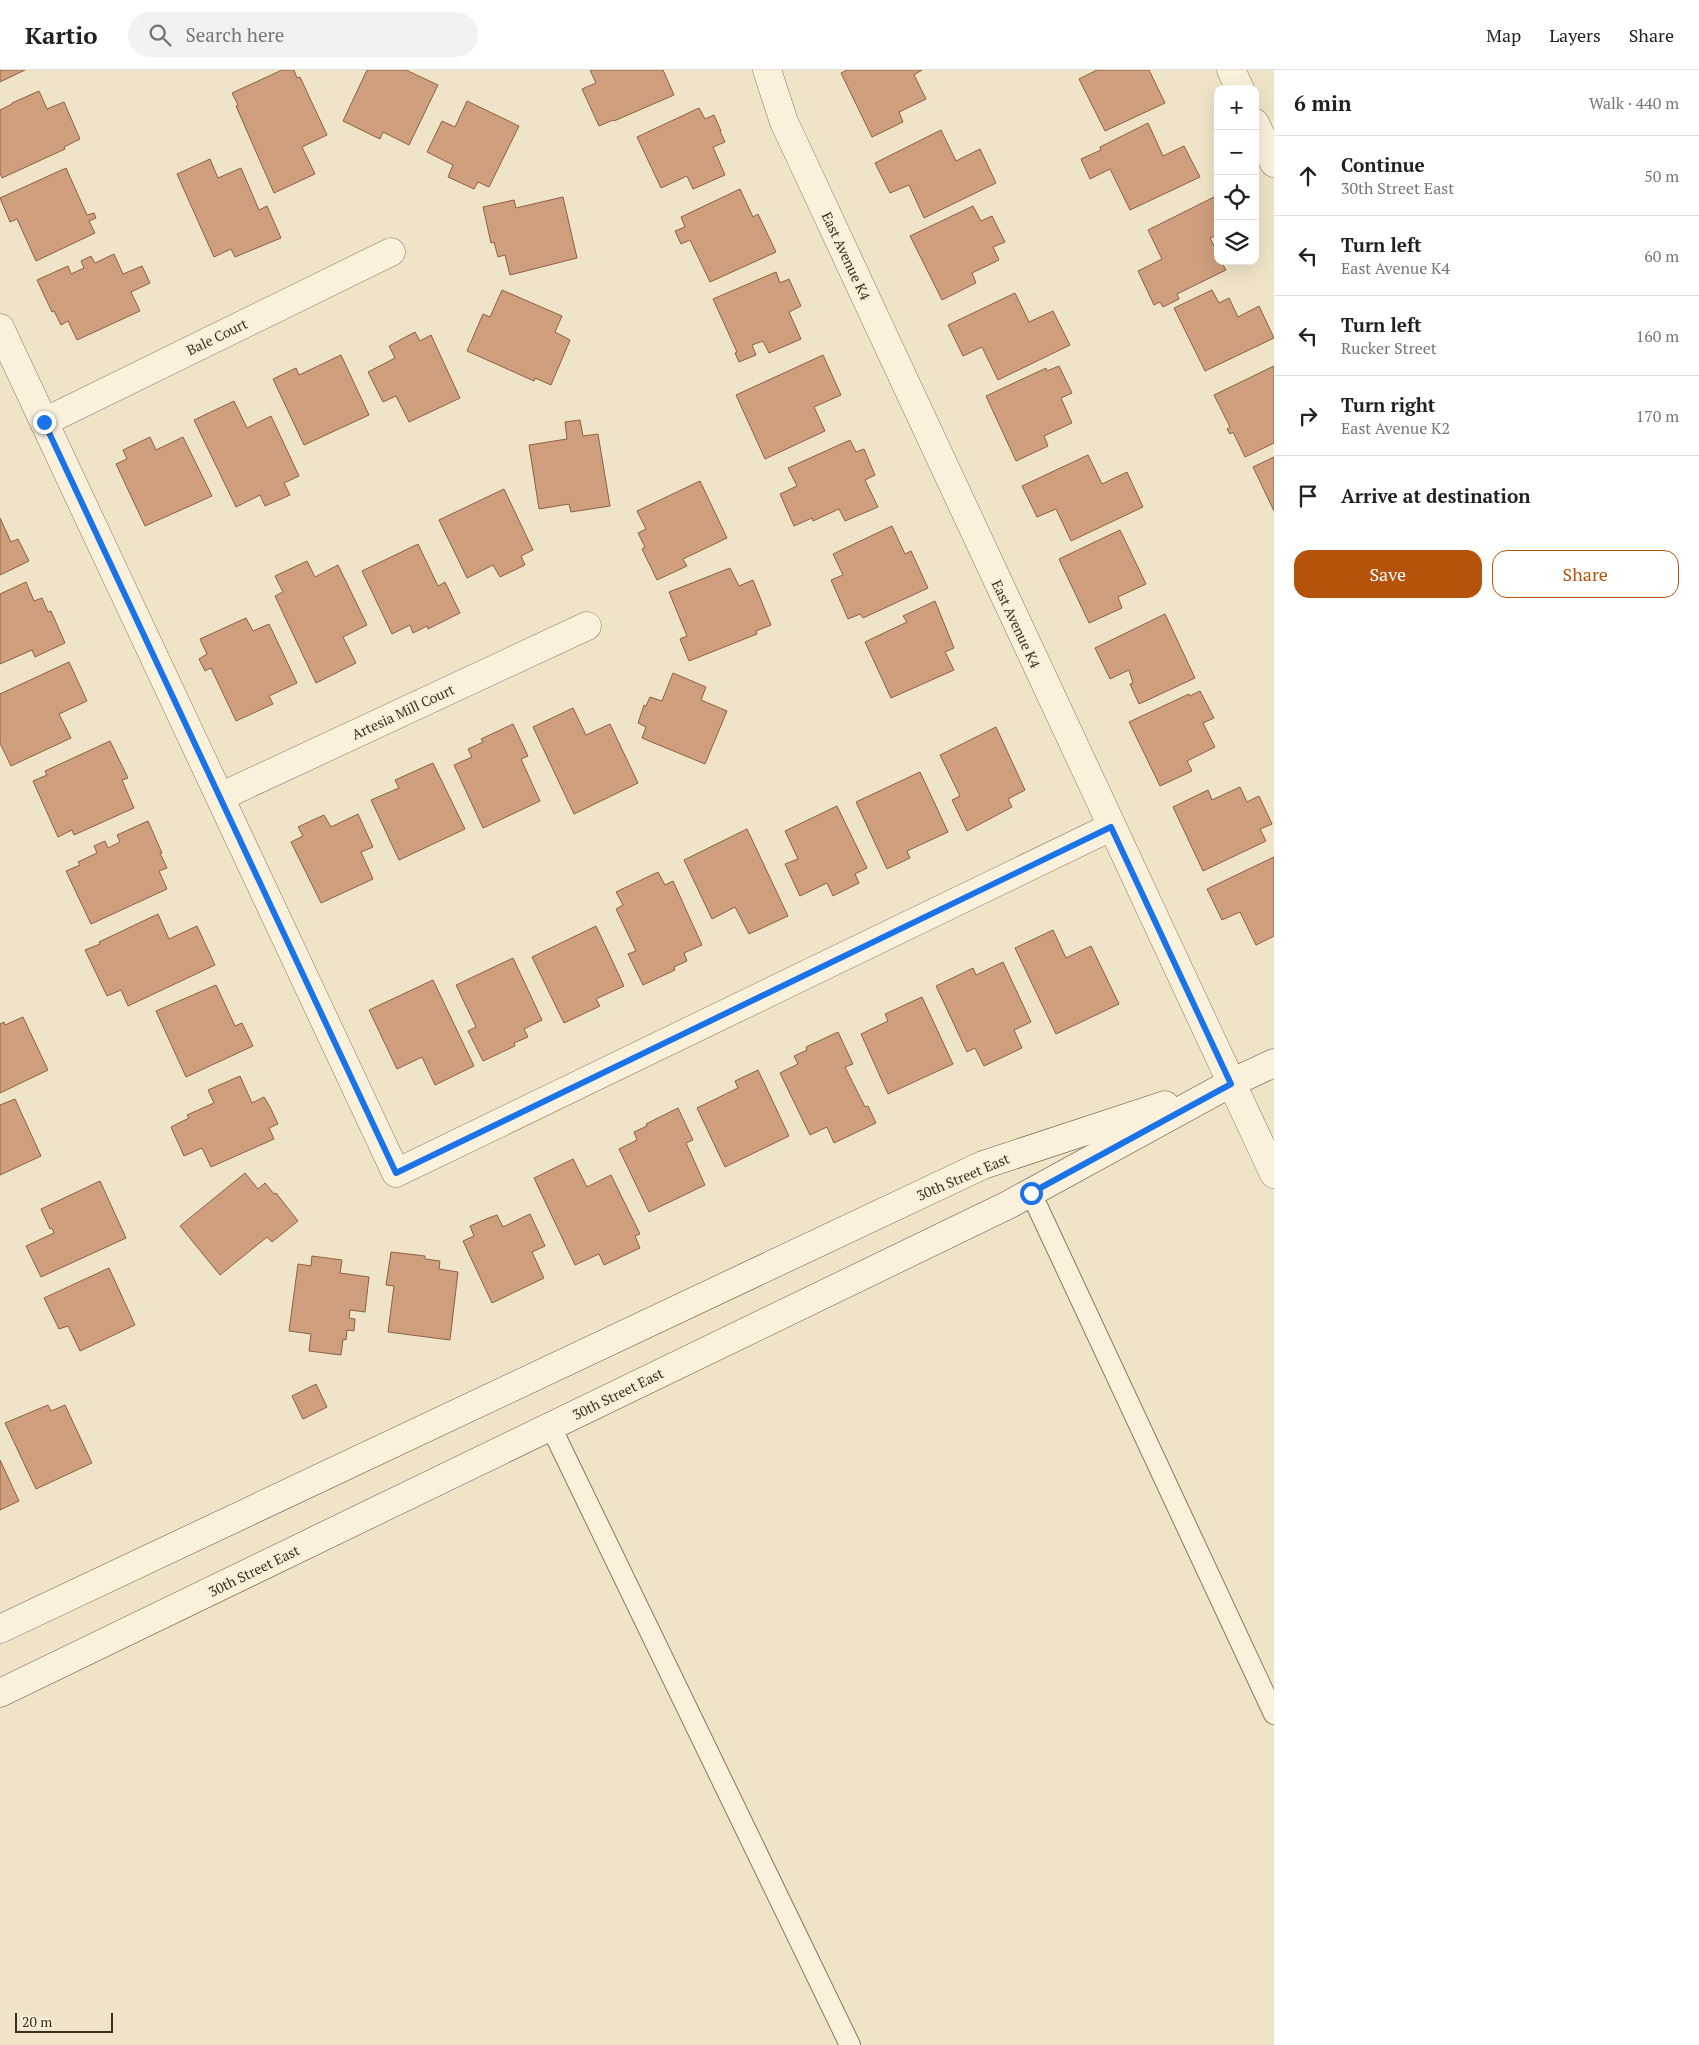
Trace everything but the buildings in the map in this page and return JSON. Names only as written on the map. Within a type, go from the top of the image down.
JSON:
[{"type":"street","name":"East Avenue K4","points":[[767,70],[784,122],[1274,1174]]},
{"type":"street","points":[[1231,70],[1238,85]]},
{"type":"street","points":[[1258,130],[1274,164]]},
{"type":"street","name":"Bale Court","points":[[44,422],[390,252]]},
{"type":"street","points":[[0,328],[396,1173],[1111,827]]},
{"type":"street","name":"Artesia Mill Court","points":[[220,797],[587,626]]},
{"type":"street","name":"30th Street East","points":[[0,1693],[1031,1193],[1231,1084],[1274,1063]]},
{"type":"street","name":"30th Street East","points":[[0,1629],[984,1166],[1231,1084]]},
{"type":"lane","points":[[1031,1193],[1274,1714]]},
{"type":"lane","points":[[551,1427],[850,2045]]},
{"type":"route","points":[[44,422],[396,1173],[1111,827],[1231,1084],[1031,1193]]}]
